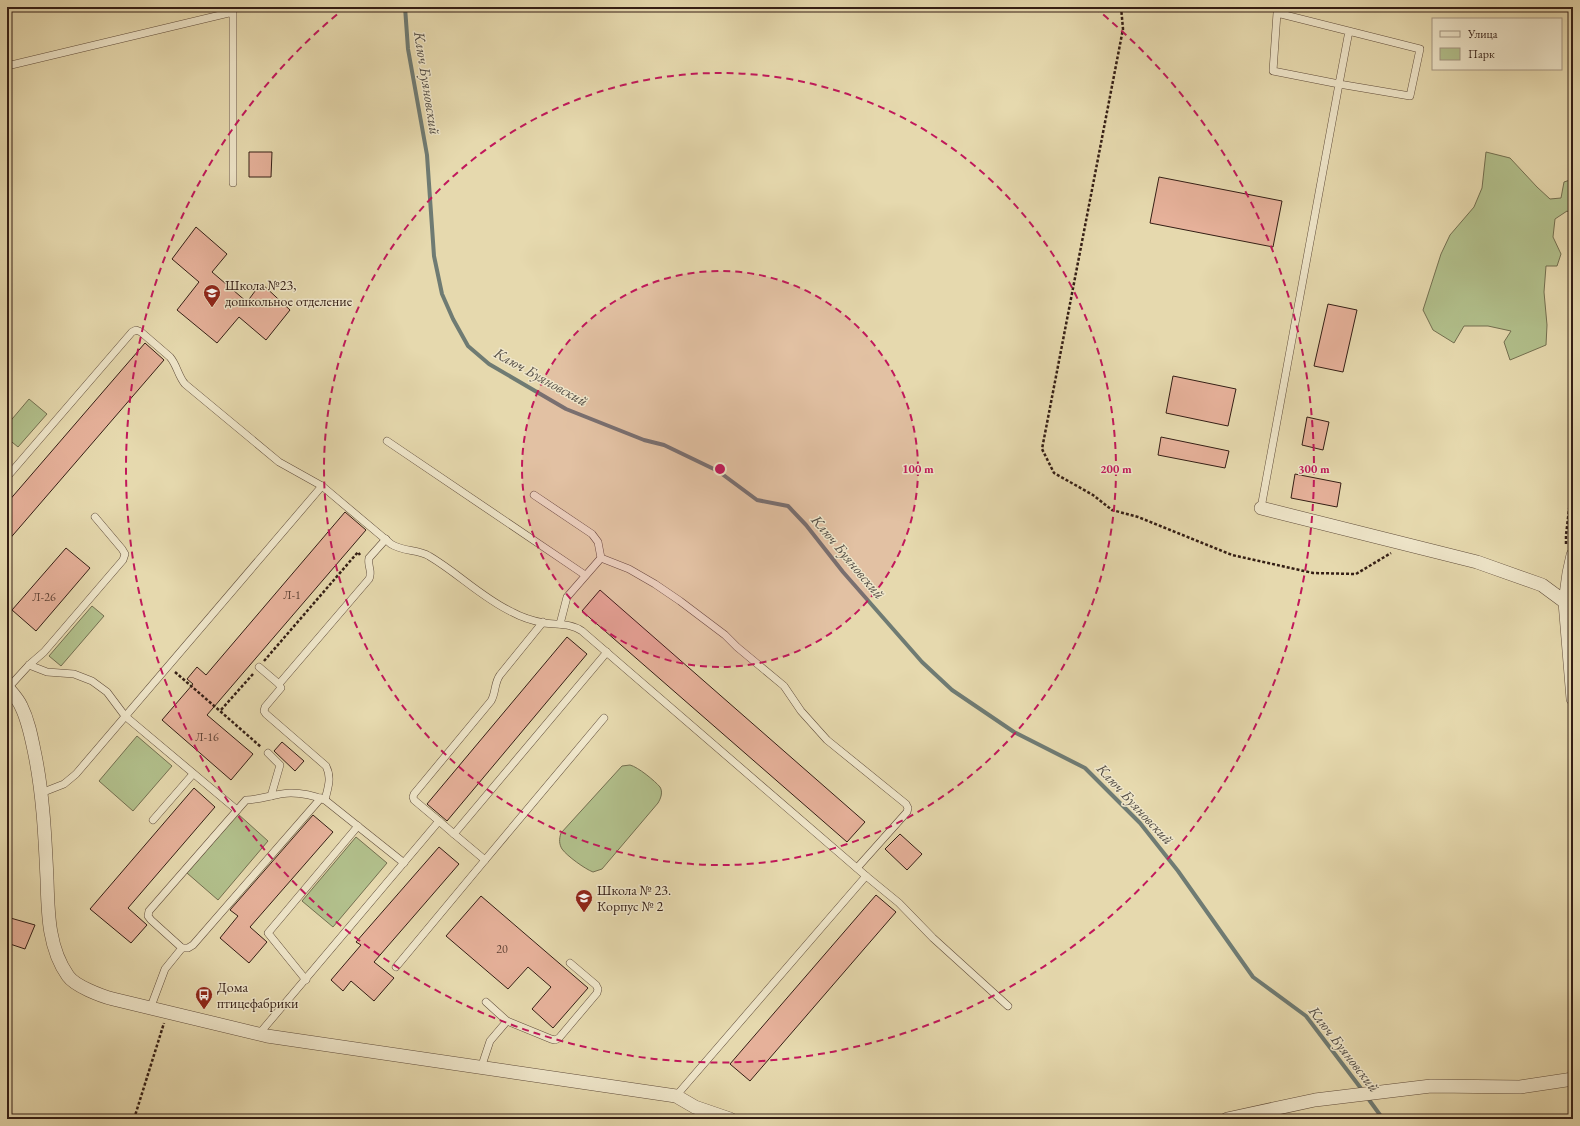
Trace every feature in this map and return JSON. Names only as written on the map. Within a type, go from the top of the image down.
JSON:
[{"type":"street","points":[[1261,508],[1477,562],[1542,585],[1565,602]]},
{"type":"street","points":[[1570,553],[1565,602],[1573,699]]},
{"type":"street","points":[[8,687],[21,706],[30,728],[39,772],[50,929],[54,946],[68,977],[96,994],[150,1009],[259,1034],[676,1096],[695,1107],[730,1119]]},
{"type":"street","points":[[1226,1119],[1315,1100],[1430,1086],[1520,1087],[1573,1079]]},
{"type":"lane","points":[[7,66],[233,12],[234,183]]},
{"type":"lane","points":[[1277,13],[1420,49],[1410,96],[1339,84],[1273,71],[1277,13]]},
{"type":"lane","points":[[1261,508],[1349,31]]},
{"type":"lane","points":[[7,477],[132,332],[136,330],[141,332],[170,357],[174,362],[180,379],[279,462],[322,486],[386,539],[401,549],[427,554],[484,596],[513,613],[543,622],[577,627],[899,903],[933,938],[1008,1006]]},
{"type":"lane","points":[[388,441],[585,575]]},
{"type":"lane","points":[[41,793],[70,780],[322,486]]},
{"type":"lane","points":[[534,495],[592,534],[598,542],[601,558]]},
{"type":"lane","points":[[8,687],[44,652],[122,560],[125,554],[122,549],[95,517]]},
{"type":"lane","points":[[279,684],[369,579],[371,572],[368,562],[386,539]]},
{"type":"lane","points":[[560,624],[567,597],[601,558]]},
{"type":"lane","points":[[601,558],[629,569],[655,584],[725,635],[737,647],[784,686],[801,711],[828,740],[906,804],[908,808],[906,812],[858,868]]},
{"type":"lane","points":[[486,860],[414,800],[413,797],[491,701],[494,695],[497,679],[543,622]]},
{"type":"lane","points":[[454,834],[607,652]]},
{"type":"lane","points":[[29,665],[47,672],[74,674],[92,681],[107,692],[125,716],[237,810]]},
{"type":"lane","points":[[259,667],[279,684],[281,688],[265,707],[264,711],[326,766],[330,776],[323,799],[193,945],[188,948],[182,948],[148,916],[150,911],[246,800],[254,800],[290,793],[323,799],[404,863]]},
{"type":"lane","points":[[396,967],[604,718]]},
{"type":"lane","points":[[268,753],[280,765],[271,796]]},
{"type":"lane","points":[[153,820],[193,774]]},
{"type":"lane","points":[[259,1034],[440,821]]},
{"type":"lane","points":[[306,980],[268,933],[358,826]]},
{"type":"lane","points":[[676,1096],[866,876]]},
{"type":"lane","points":[[150,1009],[165,969],[182,948]]},
{"type":"lane","points":[[486,1002],[507,1021],[551,1040],[555,1040],[559,1038],[597,993],[598,989],[596,985],[570,963]]},
{"type":"lane","points":[[481,1068],[490,1041],[507,1021]]},
{"type":"path","points":[[1121,7],[1123,29],[1042,449],[1054,473],[1093,495],[1112,510],[1138,517],[1232,555],[1313,573],[1356,574],[1405,544]]},
{"type":"path","points":[[1570,553],[1566,535],[1573,476]]},
{"type":"path","points":[[220,711],[358,552],[368,562]]},
{"type":"path","points":[[168,666],[268,753]]},
{"type":"path","points":[[134,1119],[167,1013]]},
{"type":"green space","points":[[1486,152],[1510,158],[1550,199],[1561,198],[1564,182],[1573,179],[1573,215],[1567,211],[1555,219],[1553,237],[1561,254],[1557,266],[1546,266],[1544,292],[1547,325],[1546,345],[1510,360],[1504,342],[1511,331],[1488,326],[1464,326],[1454,343],[1433,330],[1423,310],[1441,254],[1450,235],[1474,207],[1482,188]]},
{"type":"green space","points":[[29,399],[47,414],[18,447],[7,438],[7,425]]},
{"type":"green space","points":[[92,606],[104,616],[61,666],[49,656]]},
{"type":"green space","points":[[137,736],[172,766],[133,811],[99,781]]},
{"type":"green space","points":[[630,765],[642,771],[658,784],[661,789],[661,797],[658,803],[602,869],[593,872],[576,862],[562,849],[560,845],[561,833],[622,766]]},
{"type":"green space","points":[[238,814],[268,841],[218,900],[187,873]]},
{"type":"green space","points":[[356,837],[387,863],[333,927],[302,901]]},
{"type":"building","points":[[249,152],[272,152],[271,177],[249,177]]},
{"type":"building","points":[[1159,177],[1282,201],[1273,247],[1150,223]]},
{"type":"building","points":[[196,227],[227,254],[212,272],[247,302],[261,283],[290,310],[266,340],[239,317],[217,343],[177,310],[199,282],[172,259]]},
{"type":"building","points":[[1328,304],[1357,310],[1343,372],[1314,366]]},
{"type":"building","points":[[145,343],[164,360],[7,542],[7,503]]},
{"type":"building","points":[[1173,376],[1236,389],[1228,426],[1166,413]]},
{"type":"building","points":[[1307,417],[1329,422],[1323,450],[1302,445]]},
{"type":"building","points":[[1161,437],[1229,451],[1225,468],[1158,455]]},
{"type":"building","points":[[1295,474],[1341,483],[1337,507],[1291,498]]},
{"type":"building","points":[[345,512],[366,530],[207,715],[253,754],[231,780],[162,720],[193,684],[187,679],[197,667],[206,675]]},
{"type":"building","points":[[66,548],[90,568],[36,631],[12,610]]},
{"type":"building","points":[[600,590],[865,822],[847,842],[582,611]]},
{"type":"building","points":[[567,637],[587,654],[447,821],[427,804]]},
{"type":"building","points":[[282,742],[304,761],[295,771],[274,751]]},
{"type":"building","points":[[194,788],[215,807],[128,908],[147,925],[131,943],[90,909]]},
{"type":"building","points":[[313,815],[333,832],[250,927],[267,942],[249,963],[220,938],[238,916],[230,910]]},
{"type":"building","points":[[900,834],[922,854],[907,870],[885,849]]},
{"type":"building","points":[[439,847],[459,864],[374,962],[394,978],[374,1001],[351,981],[343,991],[331,980],[361,945],[356,942]]},
{"type":"building","points":[[876,895],[896,912],[750,1081],[730,1064]]},
{"type":"building","points":[[481,896],[588,988],[553,1028],[532,1009],[551,987],[528,967],[508,989],[446,936]]},
{"type":"building","points":[[7,917],[35,925],[25,949],[7,943]]},
{"type":"waterway","name":"Ключ Буяновский","points":[[405,7],[408,49],[427,155],[434,256],[442,294],[453,319],[468,346],[489,364],[566,409],[644,440],[664,445],[718,471],[757,500],[788,506],[806,525],[843,572],[922,662],[952,690],[1014,732],[1085,768],[1140,823],[1178,871],[1253,977],[1306,1016],[1363,1091]]},
{"type":"waterway","name":"Ключ Буяновский","points":[[1367,1097],[1383,1119]]},
{"type":"place","name":"Школа №23, дошкольное отделение","points":[[212,308]]},
{"type":"place","name":"Школа № 23. Корпус № 2","points":[[584,913]]},
{"type":"place","name":"Дома птицефабрики","points":[[204,1010]]}]
